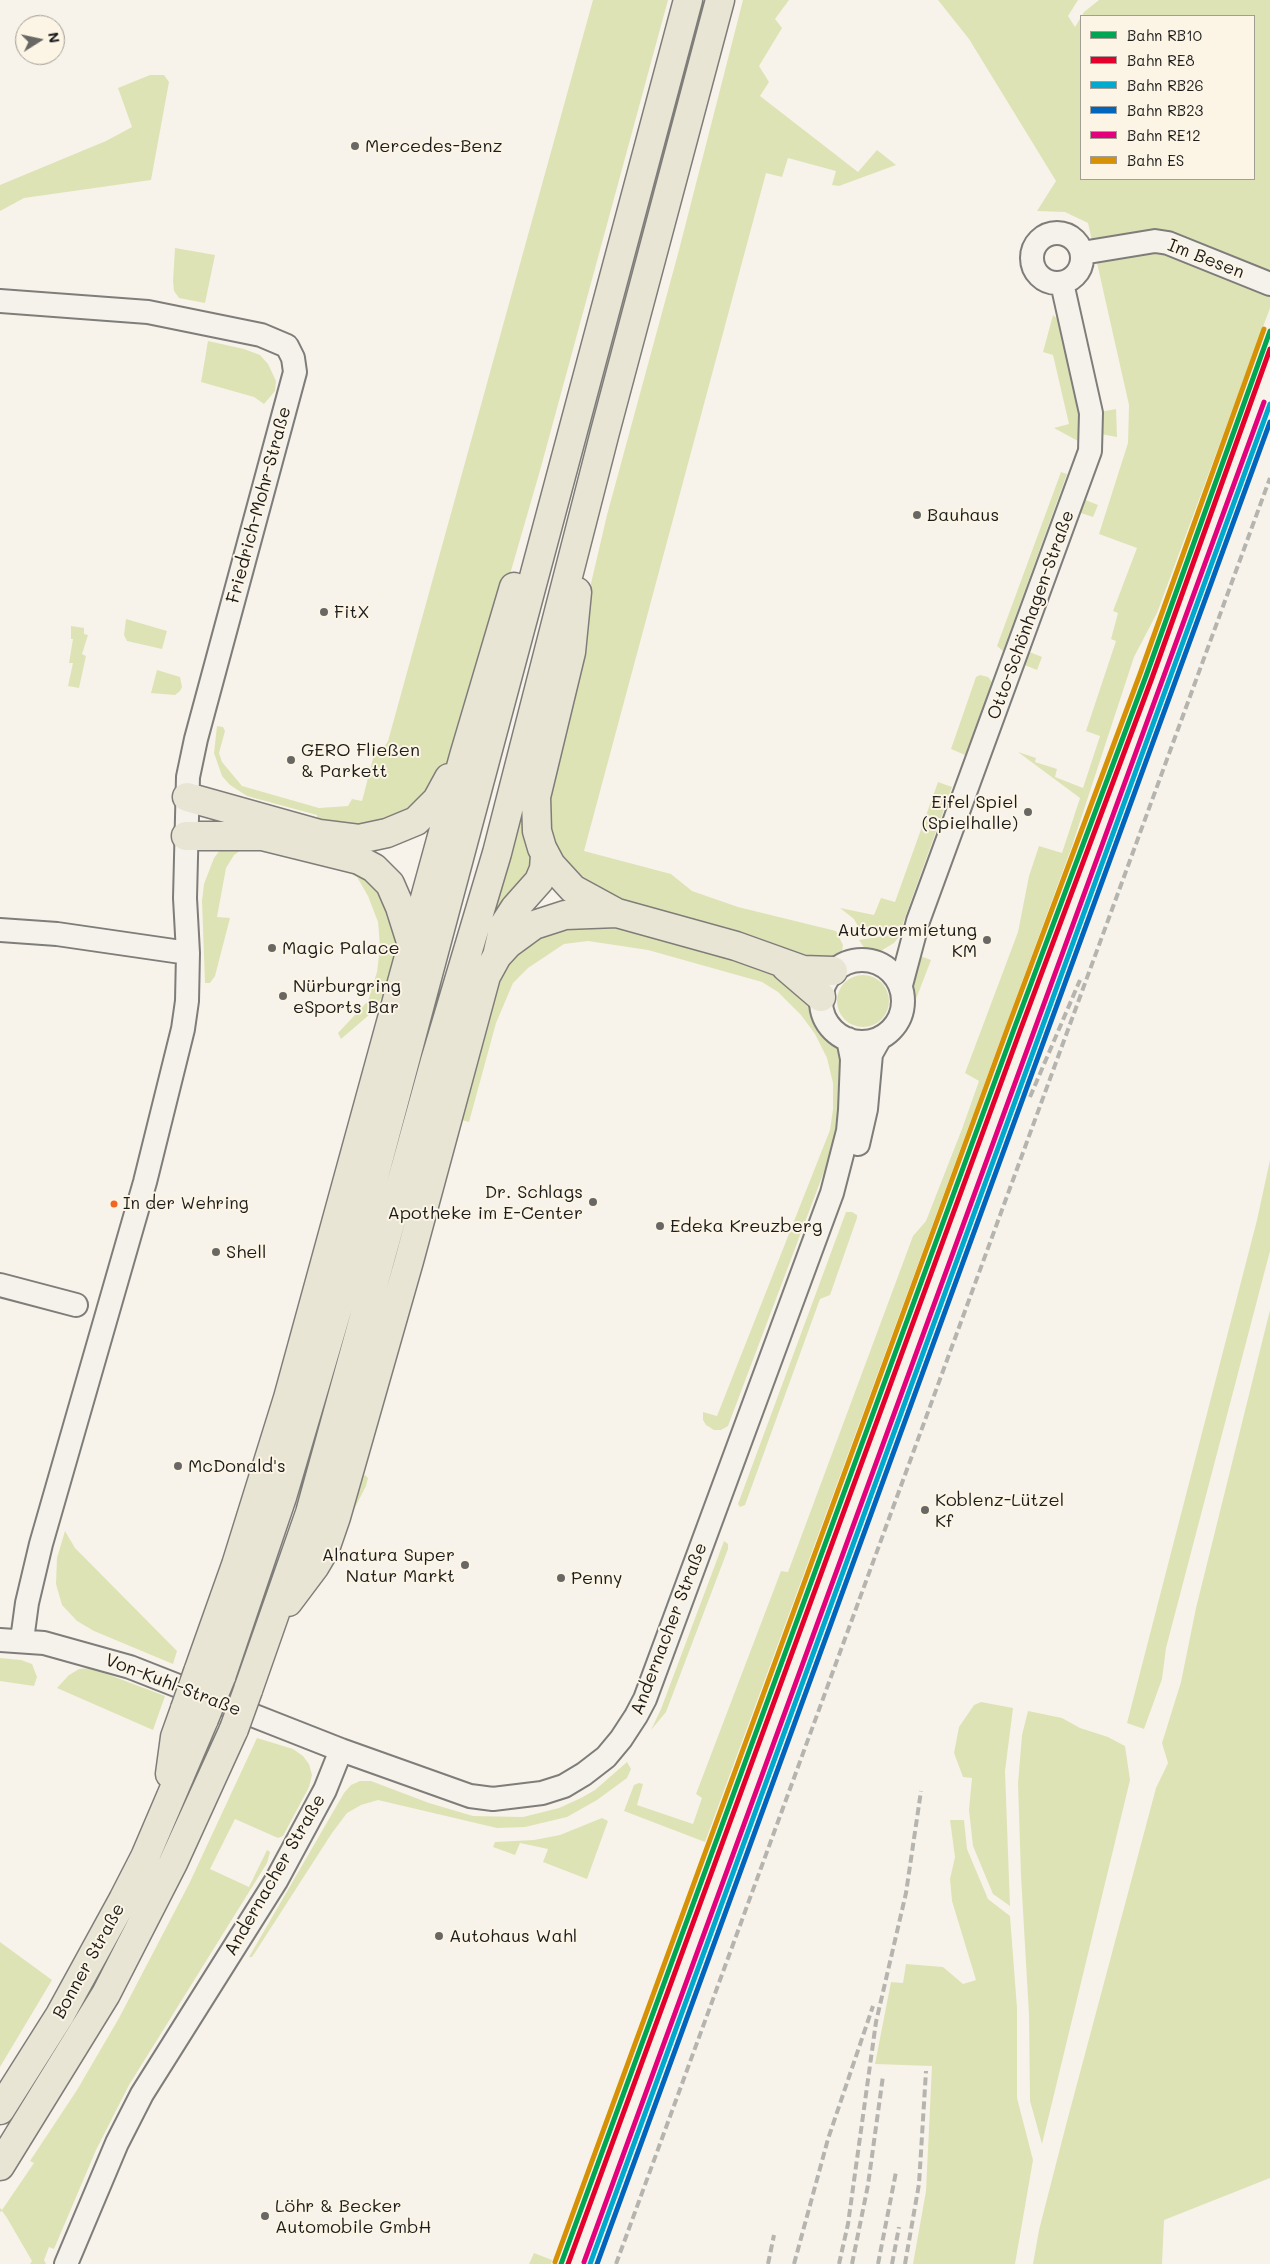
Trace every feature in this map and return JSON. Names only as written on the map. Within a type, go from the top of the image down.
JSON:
[{"type":"highway","points":[[210,1675],[282,1497],[352,1259],[688,0]]},
{"type":"highway","points":[[0,2166],[106,1994],[173,1863],[234,1729],[275,1619],[330,1447],[435,1062],[497,853],[576,544],[720,0]]},
{"type":"highway","points":[[210,1675],[236,1566],[288,1398],[464,756],[547,482],[571,439]]},
{"type":"highway","points":[[576,544],[577,608],[571,652],[536,797],[537,831],[545,855],[572,889],[617,913],[736,946],[802,970],[833,972]]},
{"type":"highway","points":[[187,796],[319,834],[353,839],[375,837],[404,828],[428,812],[464,756]]},
{"type":"highway","points":[[186,836],[262,836],[359,860],[374,868],[390,884],[400,907],[412,945]]},
{"type":"highway","points":[[275,1619],[315,1566],[325,1549],[336,1517],[409,1261],[482,987],[497,956],[504,925],[542,876],[545,855]]},
{"type":"highway","points":[[497,956],[520,934],[550,919],[575,913],[617,913]]},
{"type":"highway","points":[[783,964],[821,997]]},
{"type":"highway","name":"Bonner Straße","points":[[0,2110],[88,1965],[144,1857],[167,1806],[175,1737],[194,1714],[210,1675]]},
{"type":"street","points":[[1059,233],[1071,237],[1082,253],[1081,266],[1078,272],[1068,281],[1062,283],[1048,282],[1037,274],[1032,263],[1032,255],[1036,244],[1045,235],[1059,233]]},
{"type":"street","name":"Im Besen","points":[[1082,253],[1145,241],[1162,242],[1270,284]]},
{"type":"street","name":"Otto-Schönhagen-Straße","points":[[900,985],[912,940],[1090,452],[1091,413],[1062,283]]},
{"type":"street","name":"Friedrich-Mohr-Straße","points":[[0,301],[148,312],[220,325],[277,341],[287,346],[293,358],[294,372],[196,740],[187,796],[188,953]]},
{"type":"street","points":[[0,930],[57,934],[188,953],[187,1001],[183,1029],[166,1101],[27,1603],[11,1640]]},
{"type":"street","points":[[880,1038],[864,1042],[848,1039],[840,1035],[827,1022],[821,1006],[823,987],[833,972],[840,966],[856,960],[876,961],[897,953],[912,940]]},
{"type":"street","points":[[876,961],[893,973],[900,985]]},
{"type":"street","name":"Andernacher Straße","points":[[835,1186],[848,1167],[863,1129],[871,1054],[880,1038],[892,1029],[901,1016],[904,1000],[900,985]]},
{"type":"street","name":"Andernacher Straße","points":[[66,2264],[117,2143],[142,2094],[276,1881],[325,1790],[341,1750],[448,1789],[470,1796],[493,1799],[542,1794],[564,1786],[584,1774],[611,1751],[628,1730],[644,1700],[835,1186],[850,1110],[852,1059],[848,1039]]},
{"type":"street","points":[[0,1284],[76,1305]]},
{"type":"street","name":"Von-Kuhl-Straße","points":[[11,1640],[57,1646],[130,1667],[341,1750]]},
{"type":"green space","points":[[593,0],[668,0],[541,467],[502,602],[468,691],[451,754],[437,784],[403,817],[367,828],[318,823],[317,815],[247,796],[230,785],[222,776],[214,753],[217,726],[223,727],[225,731],[219,753],[222,762],[242,786],[319,808],[348,806],[352,799],[362,801],[375,751],[382,751],[388,741]]},
{"type":"green space","points":[[743,0],[789,0],[775,19],[782,28],[759,66],[769,82],[760,96],[858,172],[877,150],[896,165],[839,186],[832,185],[836,171],[788,158],[782,177],[766,173],[584,851],[671,874],[692,891],[738,907],[836,931],[843,945],[842,952],[837,960],[826,964],[605,897],[568,869],[549,833],[549,793],[585,609],[607,515],[679,250]]},
{"type":"green space","points":[[938,0],[1078,0],[1068,16],[1075,27],[1080,19],[1080,180],[1255,180],[1255,15],[1082,15],[1099,0],[1270,0],[1270,308],[1157,613],[1134,657],[1071,849],[705,1842],[624,1811],[634,1785],[639,1783],[643,1784],[637,1805],[693,1824],[702,1798],[696,1794],[781,1571],[788,1572],[913,1236],[926,1221],[979,1081],[965,1073],[1018,932],[1029,876],[1039,846],[1062,853],[1080,798],[1018,752],[1036,758],[1035,762],[1057,769],[1055,777],[1083,788],[1100,736],[1086,731],[1116,641],[1111,639],[1118,613],[1113,611],[1137,548],[1099,534],[1128,443],[1129,405],[1088,223],[1065,212],[1037,211],[1056,181],[969,39]]},
{"type":"green space","points":[[150,75],[164,75],[169,82],[151,180],[24,198],[0,211],[0,185],[106,141],[132,127],[118,88]]},
{"type":"green space","points":[[175,248],[215,255],[205,303],[179,298],[174,291]]},
{"type":"green space","points":[[1053,315],[1059,320],[1079,412],[1080,427],[1078,441],[1054,428],[1069,424],[1053,355],[1043,352]]},
{"type":"green space","points":[[208,341],[244,349],[260,355],[268,364],[276,381],[275,391],[264,404],[254,397],[201,382]]},
{"type":"green space","points":[[1116,409],[1117,437],[1101,434],[1100,412]]},
{"type":"green space","points":[[1061,472],[1067,474],[1003,651],[997,646]]},
{"type":"green space","points":[[1083,499],[1098,505],[1093,517],[1078,512]]},
{"type":"green space","points":[[126,619],[167,631],[162,649],[127,641],[124,635]]},
{"type":"green space","points":[[71,626],[84,628],[84,634],[88,635],[82,654],[86,656],[79,688],[68,686],[73,663],[69,663],[73,639],[71,639]]},
{"type":"green space","points":[[1027,651],[1042,657],[1037,670],[1022,664]]},
{"type":"green space","points":[[157,670],[180,677],[182,687],[180,691],[175,695],[151,693]]},
{"type":"green space","points":[[980,675],[988,677],[992,682],[965,755],[951,749],[976,677]]},
{"type":"green space","points":[[938,782],[952,787],[902,926],[861,932],[854,919],[840,908],[874,915],[881,898],[895,902]]},
{"type":"green space","points":[[526,795],[534,867],[488,932]]},
{"type":"green space","points":[[252,839],[345,860],[371,872],[383,885],[392,905],[397,930],[395,959],[388,989],[369,1015],[341,1039],[338,1033],[368,1001],[377,972],[380,947],[378,922],[368,896],[357,877],[342,869],[258,846],[244,848],[234,855],[226,868],[217,917],[230,918],[215,976],[210,983],[205,983],[202,901],[204,884],[214,858],[220,850],[233,842]]},
{"type":"green space","points":[[566,923],[617,925],[713,952],[772,972],[811,1000],[820,1026],[843,1054],[839,1132],[728,1426],[721,1430],[714,1430],[706,1425],[703,1420],[703,1412],[717,1416],[830,1130],[833,1109],[833,1083],[827,1058],[815,1034],[801,1015],[778,992],[762,982],[648,950],[588,941],[564,944],[528,968],[513,983],[496,1023],[469,1122],[458,1119],[493,988],[504,963],[520,946]]},
{"type":"green space","points":[[902,933],[894,943],[879,952],[865,949],[859,940]]},
{"type":"green space","points":[[923,957],[931,960],[908,1020],[910,1008],[909,984],[917,959]]},
{"type":"green space","points":[[858,975],[868,975],[882,982],[889,996],[889,1006],[882,1020],[868,1027],[858,1027],[848,1023],[841,1016],[837,1006],[837,996],[841,986],[848,979]]},
{"type":"green space","points":[[1270,1160],[1270,1251],[1166,1648],[1162,1679],[1144,1729],[1127,1723],[1257,1220]]},
{"type":"green space","points":[[846,1212],[852,1212],[857,1215],[857,1218],[830,1295],[820,1299],[745,1505],[740,1507],[738,1504]]},
{"type":"green space","points":[[1270,1310],[1270,2178],[1164,2220],[1162,2264],[1033,2264],[1039,2230],[1066,2125],[1156,1788],[1168,1763],[1162,1743],[1181,1682],[1196,1608]]},
{"type":"green space","points":[[365,1475],[368,1478],[366,1486],[338,1541],[358,1480]]},
{"type":"green space","points":[[65,1531],[75,1548],[177,1651],[173,1664],[94,1631],[77,1621],[62,1605],[56,1584],[57,1558]]},
{"type":"green space","points":[[724,1541],[728,1544],[728,1549],[666,1712],[651,1730],[661,1709]]},
{"type":"green space","points":[[0,1658],[21,1660],[32,1664],[37,1677],[34,1686],[0,1681]]},
{"type":"green space","points":[[91,1668],[165,1696],[153,1730],[57,1688],[69,1675],[79,1669]]},
{"type":"green space","points":[[981,1702],[1013,1708],[1005,1771],[1010,1906],[993,1894],[973,1846],[969,1810],[972,1778],[963,1777],[954,1753],[959,1727],[974,1705]]},
{"type":"green space","points":[[1028,1711],[1062,1718],[1080,1728],[1108,1737],[1125,1746],[1130,1780],[1042,2144],[1030,2101],[1029,2015],[1021,1876],[1018,1783],[1022,1735]]},
{"type":"green space","points":[[257,1738],[293,1749],[303,1756],[309,1764],[312,1775],[309,1787],[283,1836],[278,1838],[235,1819],[210,1869],[249,1887],[267,1850],[270,1852],[267,1863],[129,2085],[96,2150],[54,2249],[49,2247],[44,2260],[46,2264],[30,2264],[32,2261],[7,2218],[2,2211],[0,2212],[0,2208],[2,2210],[34,2163],[30,2161],[77,2090],[119,2018],[189,1884]]},
{"type":"green space","points":[[627,1762],[631,1769],[627,1778],[597,1800],[567,1817],[525,1827],[497,1828],[378,1800],[361,1805],[347,1813],[332,1833],[252,1957],[249,1957],[344,1793],[351,1785],[360,1781],[371,1781],[429,1803],[473,1816],[523,1817],[559,1808],[581,1798],[595,1790]]},
{"type":"green space","points":[[602,1818],[608,1821],[587,1879],[543,1862],[548,1849],[520,1843],[515,1855],[493,1847],[495,1842],[534,1840],[560,1835]]},
{"type":"green space","points":[[950,1820],[964,1820],[967,1849],[988,1899],[1010,1916],[1017,2008],[1017,2098],[1033,2160],[1015,2264],[913,2264],[926,2191],[932,2066],[875,2064],[891,1982],[903,1983],[906,1964],[943,1967],[963,1984],[976,1980],[952,1901],[950,1879],[955,1857]]},
{"type":"green space","points":[[0,1942],[52,1980],[0,2067]]},
{"type":"green space","points":[[534,2253],[552,2260],[551,2264],[529,2264]]},
{"type":"railway","points":[[616,2264],[1270,478]]},
{"type":"railway","points":[[1030,1097],[1080,980]]},
{"type":"railway","points":[[839,2264],[848,2224],[876,2022],[906,1893],[921,1791]]},
{"type":"railway","points":[[794,2264],[828,2139],[873,2006]]},
{"type":"railway","points":[[905,2264],[919,2184],[926,2071]]},
{"type":"railway","points":[[852,2264],[868,2185],[883,2076]]},
{"type":"railway","points":[[878,2264],[896,2172]]},
{"type":"railway","points":[[892,2264],[899,2227]]},
{"type":"railway","points":[[768,2264],[774,2235]]},
{"type":"rail line","name":"ES","points":[[555,2262],[1008,1027],[1140,674],[1264,329]]},
{"type":"rail line","name":"RB10","points":[[561,2264],[1014,1029],[1146,676],[1270,331]]},
{"type":"rail line","name":"RE8","points":[[568,2264],[1020,1031],[1152,678],[1270,349]]},
{"type":"rail line","name":"RE12","points":[[584,2262],[1264,402]]},
{"type":"rail line","name":"RB26","points":[[590,2264],[1270,404]]},
{"type":"rail line","name":"RB23","points":[[597,2264],[1270,422]]},
{"type":"place","name":"Mercedes-Benz","points":[[355,146]]},
{"type":"place","name":"Bauhaus","points":[[917,515]]},
{"type":"place","name":"FitX","points":[[324,612]]},
{"type":"place","name":"GERO Fließen & Parkett","points":[[291,760]]},
{"type":"place","name":"Eifel Spiel (Spielhalle)","points":[[1028,812]]},
{"type":"place","name":"Autovermietung KM","points":[[987,940]]},
{"type":"place","name":"Magic Palace","points":[[272,948]]},
{"type":"place","name":"Nürburgring eSports Bar","points":[[283,996]]},
{"type":"place","name":"Dr. Schlags Apotheke im E-Center","points":[[593,1202]]},
{"type":"place","name":"In der Wehring","points":[[114,1204]]},
{"type":"place","name":"Edeka Kreuzberg","points":[[660,1226]]},
{"type":"place","name":"Shell","points":[[216,1252]]},
{"type":"place","name":"McDonald's","points":[[178,1466]]},
{"type":"place","name":"Koblenz-Lützel Kf","points":[[925,1510]]},
{"type":"place","name":"Alnatura Super Natur Markt","points":[[465,1565]]},
{"type":"place","name":"Penny","points":[[561,1578]]},
{"type":"place","name":"Autohaus Wahl","points":[[439,1936]]},
{"type":"place","name":"Löhr & Becker Automobile GmbH","points":[[265,2216]]}]
